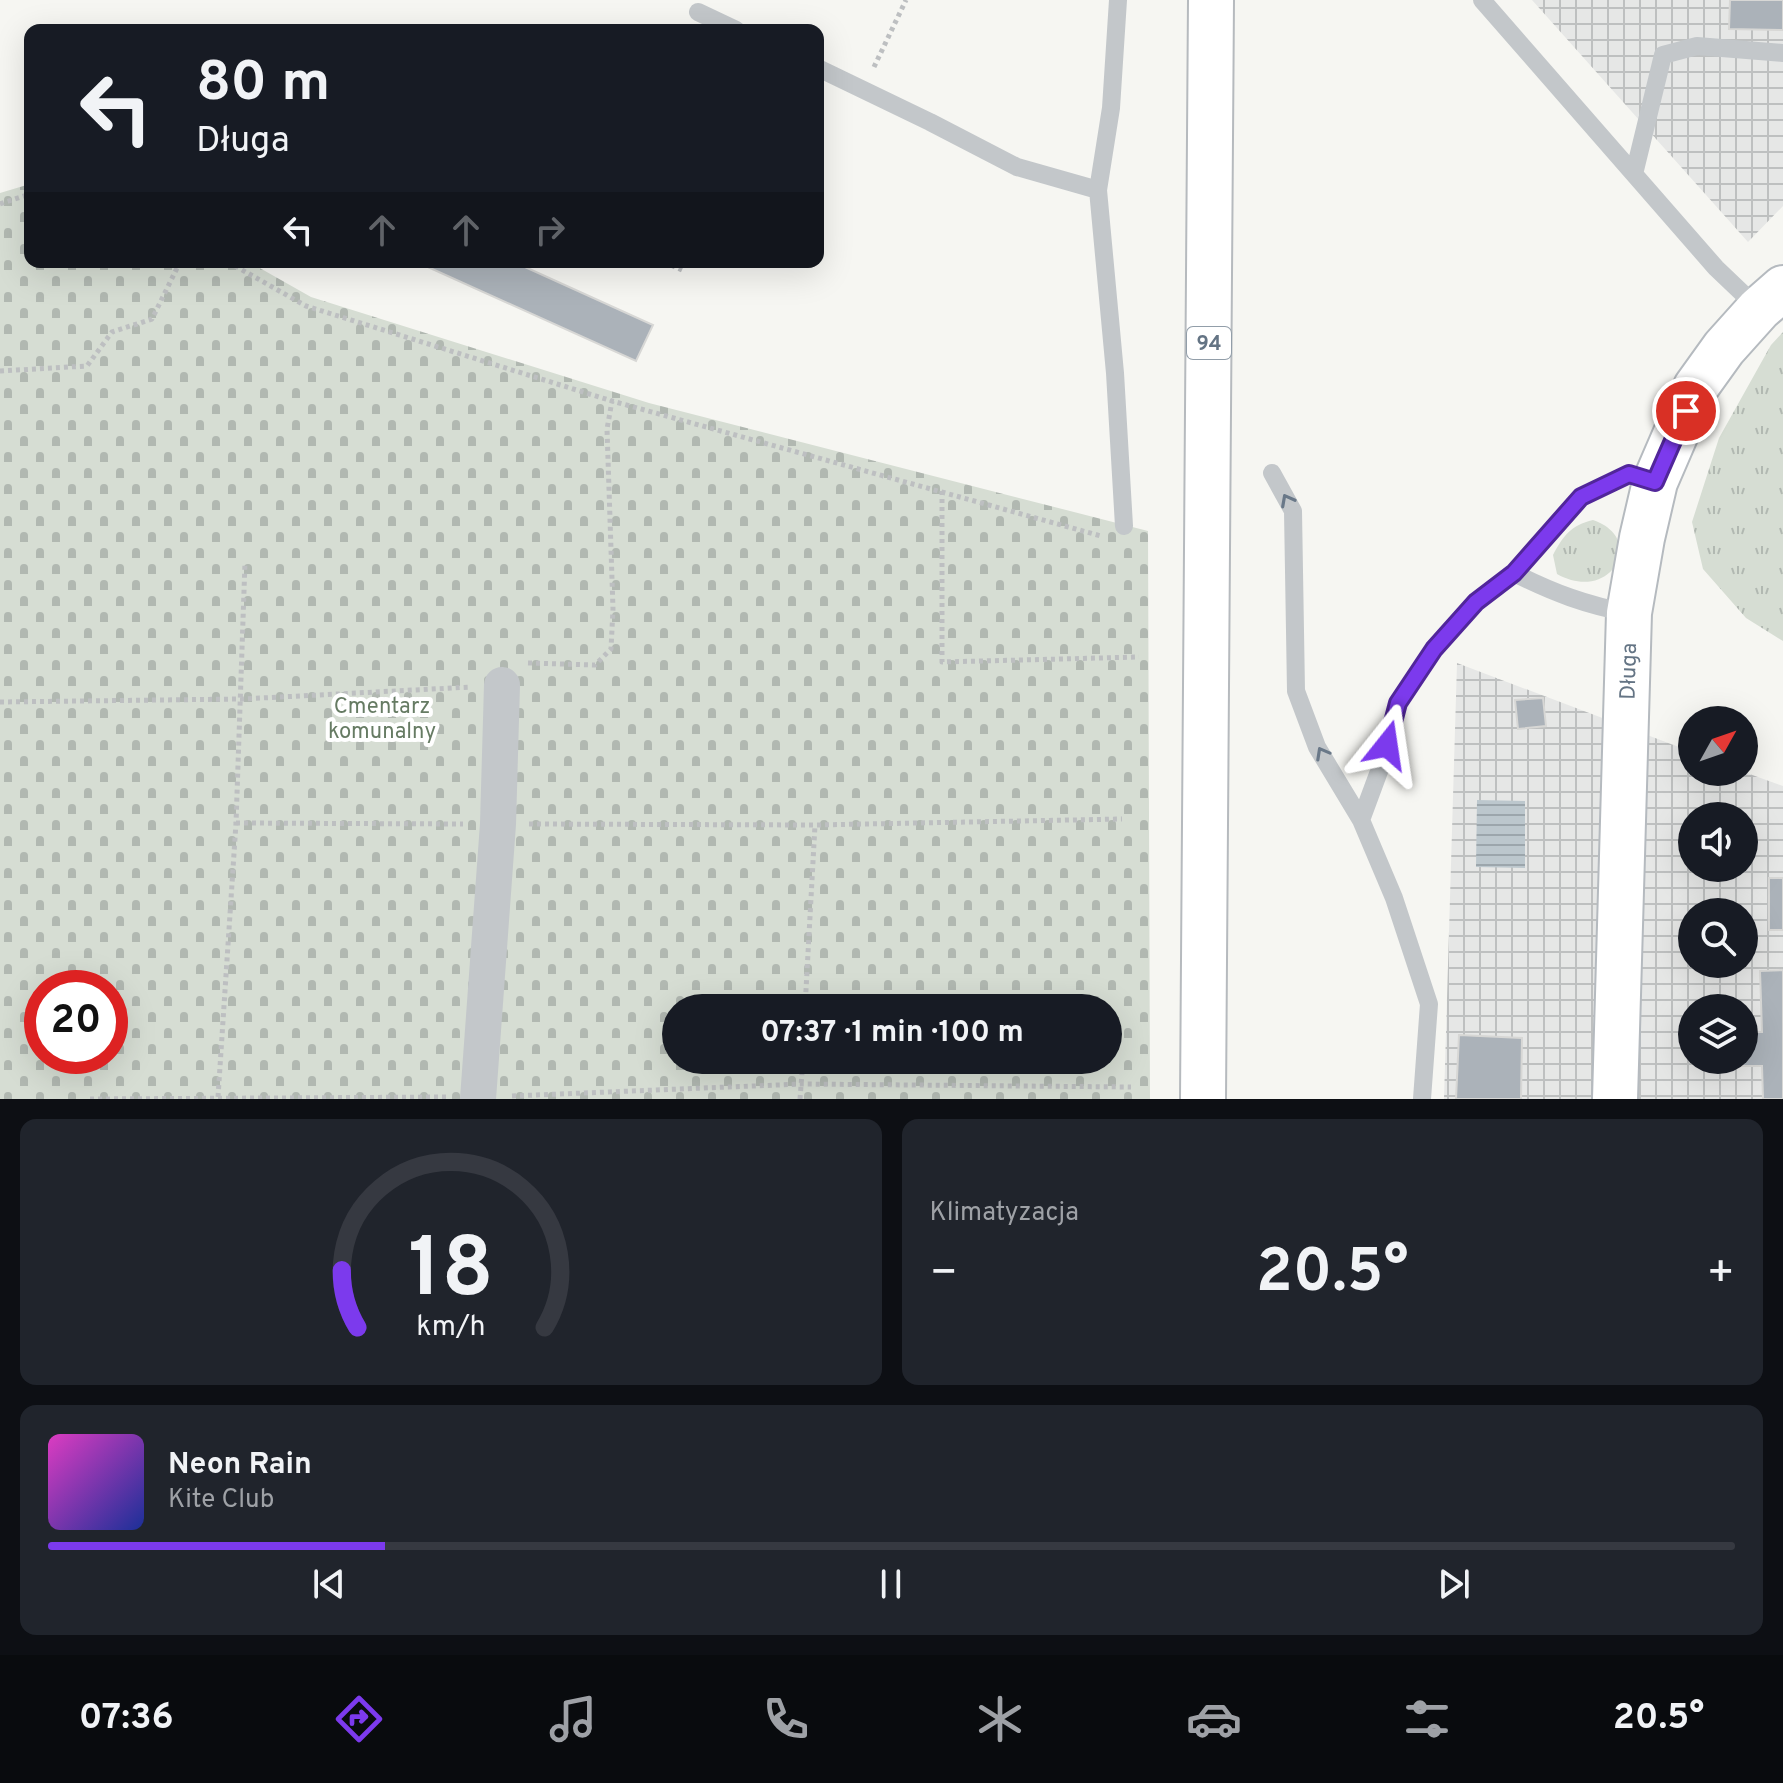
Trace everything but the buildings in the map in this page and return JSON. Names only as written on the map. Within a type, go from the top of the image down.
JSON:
[{"type":"main road","name":"94","points":[[1203,1099],[1211,0]]},
{"type":"main road","name":"Długa","points":[[1615,1099],[1629,613],[1642,538],[1655,482],[1696,387],[1724,348],[1771,298]]},
{"type":"street","points":[[478,1098],[498,824],[502,685]]},
{"type":"lane","points":[[1118,0],[1111,108],[1098,190],[1115,373],[1124,526]]},
{"type":"lane","points":[[1482,0],[1716,268],[1771,298]]},
{"type":"lane","points":[[698,12],[723,24]]},
{"type":"lane","points":[[1634,174],[1663,55],[1697,46],[1783,53]]},
{"type":"lane","points":[[824,71],[1017,167],[1098,190]]},
{"type":"lane","points":[[1272,473],[1293,511],[1296,691],[1317,747],[1361,820],[1394,898],[1429,1004],[1422,1099]]},
{"type":"lane","points":[[1361,820],[1381,766],[1398,703],[1434,649],[1476,602],[1514,573],[1581,497],[1629,474],[1655,482]]},
{"type":"lane","points":[[1514,573],[1587,605],[1629,613]]},
{"type":"path","points":[[863,89],[906,0]]},
{"type":"path","points":[[0,204],[24,196]]},
{"type":"path","points":[[0,371],[87,366],[112,332],[152,319],[177,268]]},
{"type":"path","points":[[239,268],[306,306],[612,401],[1120,541],[1124,526]]},
{"type":"path","points":[[678,268],[682,270]]},
{"type":"path","points":[[0,702],[242,699],[502,685],[518,683],[519,662],[595,665],[611,649],[613,609],[607,429],[612,401]]},
{"type":"path","points":[[942,491],[942,662],[1139,657]]},
{"type":"path","points":[[218,1097],[236,823],[245,562]]},
{"type":"path","points":[[236,823],[815,825],[1122,819]]},
{"type":"path","points":[[806,994],[815,825]]},
{"type":"path","points":[[800,1099],[802,1074]]},
{"type":"path","points":[[90,1099],[478,1098],[801,1084],[1131,1087]]},
{"type":"shaded area","points":[[1532,0],[1783,0],[1783,206],[1748,242]]},
{"type":"shaded area","points":[[1457,663],[1678,747],[1678,786],[1758,786],[1758,777],[1783,786],[1783,1099],[1444,1099]]},
{"type":"shaded area","points":[[1477,800],[1525,801],[1525,868],[1476,867]]},
{"type":"green space","name":"Cmentarz komunalny","points":[[24,186],[24,268],[260,268],[311,297],[649,403],[1148,531],[1150,1099],[0,1099],[0,193]]},
{"type":"green space","points":[[1783,332],[1783,641],[1746,618],[1703,569],[1692,522],[1719,438],[1771,345]]},
{"type":"green space","points":[[1593,520],[1609,529],[1618,541],[1620,553],[1616,565],[1606,575],[1593,581],[1576,581],[1557,574],[1553,555],[1560,542],[1573,528]]},
{"type":"route","points":[[1387,745],[1398,703],[1434,649],[1476,602],[1514,573],[1581,497],[1629,474],[1655,482],[1686,411]]}]
